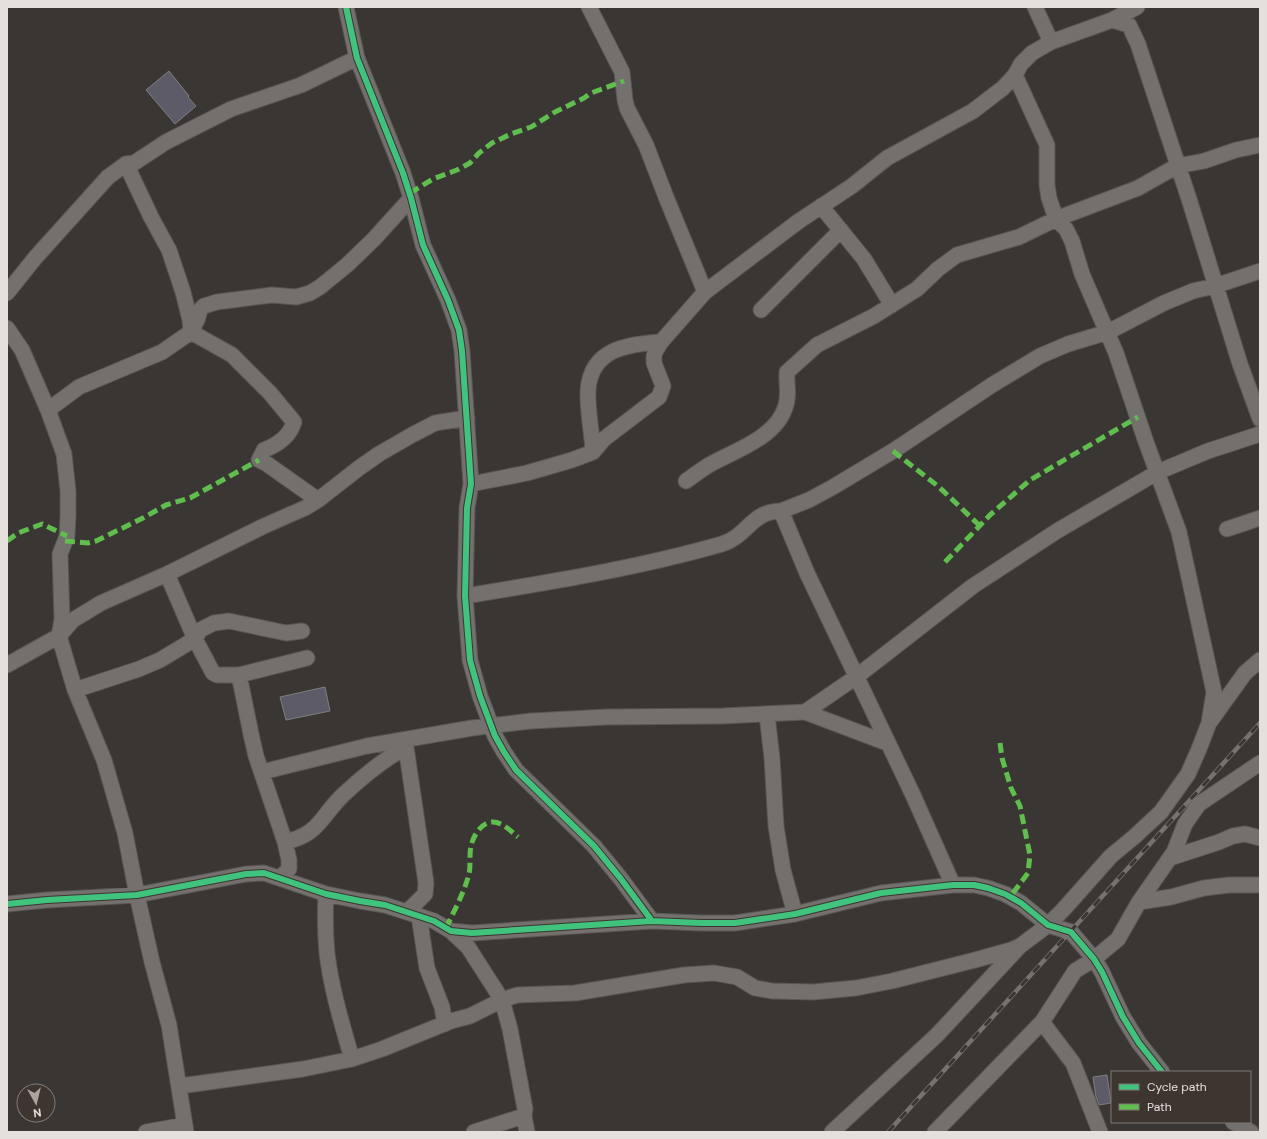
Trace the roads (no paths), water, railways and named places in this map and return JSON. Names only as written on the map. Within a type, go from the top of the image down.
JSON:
[{"type":"street","points":[[346,7],[357,58],[403,173],[423,245],[448,300],[459,330],[462,350],[471,484],[466,508],[465,596],[470,660],[480,696],[491,725],[504,752],[516,770],[594,846],[652,921]]},
{"type":"street","points":[[590,7],[622,72],[627,108],[646,145],[705,292]]},
{"type":"street","points":[[1035,7],[1051,42]]},
{"type":"street","points":[[471,484],[527,473],[572,460],[592,452],[604,439],[659,397],[663,386],[654,363],[654,356],[661,342],[705,292],[799,221],[852,186],[887,158],[973,111],[1003,88],[1015,75],[1021,64],[1032,53],[1051,42],[1112,20],[1137,7]]},
{"type":"street","points":[[1112,20],[1129,26],[1138,44],[1189,199],[1240,364],[1260,419]]},
{"type":"street","points":[[7,293],[35,258],[108,177],[126,164],[134,163],[166,142],[231,109],[301,84],[357,58]]},
{"type":"street","points":[[832,1132],[937,1036],[1020,946],[1048,925],[1111,856],[1161,812],[1188,774],[1209,724],[1214,692],[1179,532],[1146,442],[1131,393],[1108,332],[1082,274],[1072,241],[1066,229],[1056,219],[1049,198],[1047,145],[1015,75]]},
{"type":"street","points":[[686,481],[707,466],[768,432],[776,424],[786,407],[788,396],[786,382],[787,372],[817,345],[874,316],[917,289],[938,269],[957,255],[1019,238],[1056,219],[1138,188],[1177,166],[1204,161],[1236,150],[1260,145]]},
{"type":"street","points":[[126,164],[151,217],[169,250],[183,292],[190,320],[191,332]]},
{"type":"street","points":[[48,410],[79,387],[162,352],[191,332],[200,310],[204,306],[217,302],[272,295],[296,297],[310,293],[348,265],[411,198]]},
{"type":"street","points":[[821,206],[864,259],[892,305]]},
{"type":"street","points":[[761,310],[841,230]]},
{"type":"street","points":[[465,596],[589,575],[681,555],[724,543],[733,539],[759,516],[766,513],[781,512],[809,500],[840,483],[893,451],[992,385],[1040,356],[1068,344],[1108,332],[1164,303],[1193,291],[1215,286],[1260,271]]},
{"type":"street","points":[[7,328],[22,350],[48,410],[64,454],[68,491],[67,536],[60,554],[62,619],[59,636],[75,690],[104,760],[121,815],[152,962],[169,1025],[180,1086],[186,1128],[146,1132]]},
{"type":"street","points":[[191,332],[232,355],[270,393],[294,422],[287,434],[277,444],[264,450],[259,460],[318,500]]},
{"type":"street","points":[[592,452],[588,390],[593,372],[600,360],[608,353],[620,348],[641,343],[661,342]]},
{"type":"street","points":[[7,665],[59,636],[73,620],[101,603],[167,574],[264,526],[305,508],[318,500],[358,468],[412,435],[436,423],[466,418]]},
{"type":"street","points":[[805,712],[856,677],[973,586],[1057,531],[1158,472],[1208,451],[1260,434]]},
{"type":"street","points":[[781,512],[806,573],[916,801],[953,885]]},
{"type":"street","points":[[1227,530],[1260,518]]},
{"type":"street","points":[[167,574],[195,639],[213,673],[218,675],[239,675],[307,658]]},
{"type":"street","points":[[75,690],[139,669],[160,660],[195,639],[200,630],[214,623],[229,621],[286,633],[302,631]]},
{"type":"street","points":[[1209,724],[1245,673],[1260,660]]},
{"type":"street","points":[[239,675],[250,734],[285,842],[289,860],[289,869],[280,878]]},
{"type":"street","points":[[262,772],[353,749],[404,743],[491,725],[531,721],[608,717],[767,715],[805,712],[887,743]]},
{"type":"street","points":[[767,715],[772,758],[776,826],[783,870],[795,914]]},
{"type":"street","points":[[285,842],[299,839],[311,832],[343,796],[404,743]]},
{"type":"street","points":[[404,743],[426,889],[425,894],[414,914],[427,968],[442,1007],[445,1024]]},
{"type":"street","points":[[938,1130],[1042,1022],[1076,971],[1094,959],[1118,939],[1139,902],[1174,852],[1185,824],[1199,804],[1260,763]]},
{"type":"street","points":[[1170,858],[1233,836],[1245,834],[1260,838]]},
{"type":"street","points":[[7,904],[47,900],[137,895],[246,874],[264,873],[326,894],[360,901],[385,904],[434,921],[451,931],[468,947],[502,1000],[510,1029],[525,1109],[524,1116],[527,1132]]},
{"type":"street","points":[[451,931],[472,933],[495,932],[652,921],[736,923],[795,914],[881,893],[953,885],[988,888],[1005,894],[1020,903],[1048,925],[1071,932],[1094,959],[1102,972],[1123,1017],[1161,1071]]},
{"type":"street","points":[[1139,902],[1171,897],[1204,888],[1230,885],[1260,885]]},
{"type":"street","points":[[326,894],[325,931],[328,954],[333,983],[352,1059]]},
{"type":"street","points":[[180,1086],[303,1069],[352,1059],[470,1016],[502,1000],[517,995],[575,993],[684,975],[714,973],[738,978],[755,988],[772,991],[813,992],[856,988],[961,964],[1020,946]]},
{"type":"street","points":[[1042,1022],[1073,1063],[1100,1132]]},
{"type":"street","points":[[474,1132],[524,1116]]},
{"type":"street","points":[[1235,1123],[1251,1132]]},
{"type":"railway","points":[[888,1132],[1260,723]]}]
